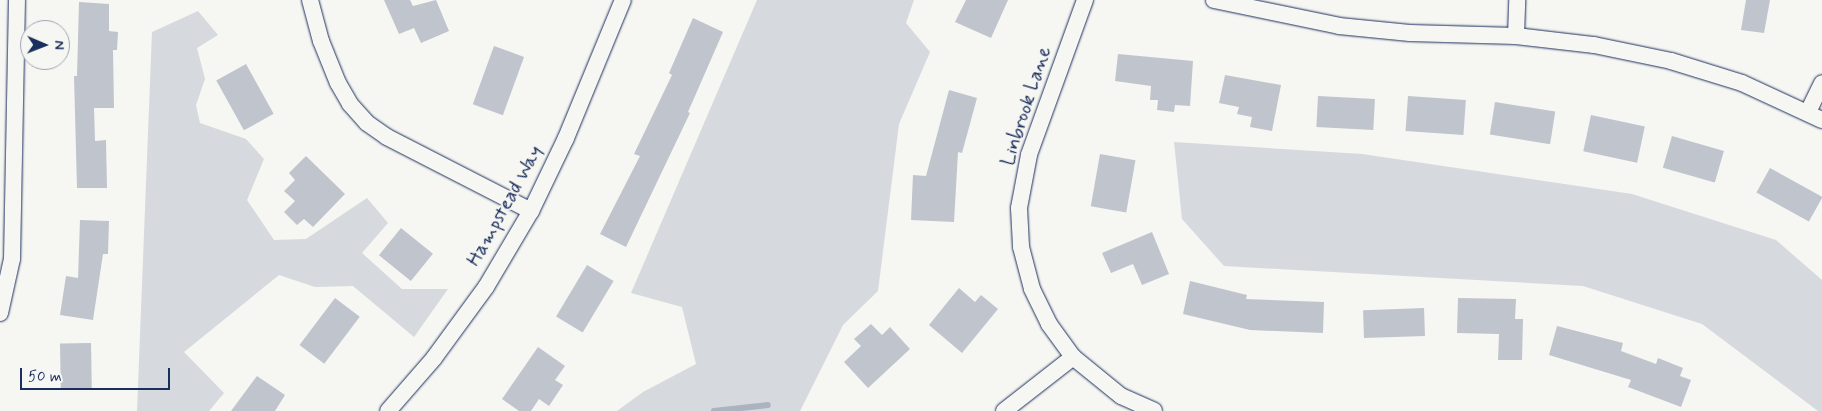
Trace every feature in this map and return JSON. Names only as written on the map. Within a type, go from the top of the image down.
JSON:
[{"type":"street","points":[[0,313],[12,258],[17,0]]},
{"type":"street","points":[[310,0],[321,41],[338,83],[350,104],[367,122],[387,137],[531,211]]},
{"type":"street","name":"Hampstead Way","points":[[388,411],[434,358],[486,287],[531,211],[566,138],[623,0]]},
{"type":"street","name":"Linbrook Lane","points":[[1085,0],[1029,155],[1019,208],[1021,247],[1032,289],[1049,324],[1073,357],[1122,396],[1154,411]]},
{"type":"street","points":[[1214,0],[1339,26],[1410,34],[1516,36],[1594,45],[1671,61],[1742,84],[1815,116],[1822,83]]},
{"type":"street","points":[[1516,36],[1517,0]]},
{"type":"street","points":[[1004,411],[1073,357]]},
{"type":"shaded area","points":[[757,0],[914,0],[906,23],[930,52],[899,124],[878,291],[843,325],[800,411],[617,411],[643,392],[696,364],[682,307],[631,293]]},
{"type":"shaded area","points":[[198,11],[218,35],[197,48],[205,79],[196,105],[200,123],[246,139],[264,159],[247,200],[274,240],[306,239],[367,198],[388,223],[362,253],[402,289],[448,289],[414,337],[353,286],[315,287],[279,275],[184,352],[224,393],[209,411],[137,411],[152,32]]},
{"type":"shaded area","points":[[1174,142],[1362,154],[1632,194],[1776,240],[1822,280],[1822,411],[1818,411],[1702,324],[1583,286],[1224,266],[1182,219]]},
{"type":"building","points":[[384,0],[410,0],[413,6],[436,0],[449,31],[421,43],[414,28],[399,34]]},
{"type":"building","points":[[966,0],[1008,0],[991,38],[955,22]]},
{"type":"building","points":[[1746,0],[1770,0],[1764,33],[1741,30]]},
{"type":"building","points":[[79,2],[109,4],[109,31],[118,32],[117,50],[113,50],[114,108],[94,108],[95,141],[106,140],[107,188],[77,188],[74,76],[77,76]]},
{"type":"building","points":[[693,18],[723,32],[688,112],[690,113],[626,247],[600,234],[640,156],[634,154],[672,75],[669,73]]},
{"type":"building","points":[[494,46],[524,57],[503,115],[473,104]]},
{"type":"building","points":[[1118,54],[1193,61],[1190,106],[1175,105],[1174,112],[1157,110],[1158,100],[1150,100],[1151,86],[1115,81]]},
{"type":"building","points":[[246,64],[274,114],[244,130],[216,80]]},
{"type":"building","points":[[1225,75],[1281,85],[1272,131],[1250,127],[1252,117],[1237,114],[1239,107],[1219,103]]},
{"type":"building","points":[[949,90],[977,98],[962,153],[958,152],[954,222],[911,220],[913,175],[926,176]]},
{"type":"building","points":[[1318,96],[1375,99],[1373,130],[1316,127]]},
{"type":"building","points":[[1408,96],[1466,100],[1463,135],[1406,131]]},
{"type":"building","points":[[1495,102],[1555,112],[1550,144],[1490,135]]},
{"type":"building","points":[[1591,115],[1645,126],[1637,163],[1583,151]]},
{"type":"building","points":[[1672,136],[1724,151],[1715,183],[1663,168]]},
{"type":"building","points":[[1100,154],[1135,160],[1126,212],[1091,206]]},
{"type":"building","points":[[306,156],[345,194],[313,227],[304,219],[297,225],[284,212],[295,201],[284,191],[295,180],[289,173]]},
{"type":"building","points":[[1770,168],[1822,197],[1809,222],[1756,192]]},
{"type":"building","points":[[80,220],[109,221],[108,254],[103,254],[93,320],[60,315],[66,276],[78,278]]},
{"type":"building","points":[[401,228],[433,254],[411,281],[379,255]]},
{"type":"building","points":[[1152,232],[1169,274],[1142,285],[1133,264],[1111,273],[1102,253]]},
{"type":"building","points":[[587,265],[614,281],[583,332],[556,316]]},
{"type":"building","points":[[1190,281],[1247,295],[1246,299],[1324,302],[1323,333],[1250,330],[1183,314]]},
{"type":"building","points":[[959,288],[975,302],[981,295],[998,309],[962,353],[929,325]]},
{"type":"building","points":[[335,298],[360,317],[324,364],[299,345]]},
{"type":"building","points":[[1458,298],[1516,299],[1515,319],[1523,319],[1522,360],[1498,360],[1499,334],[1457,333]]},
{"type":"building","points":[[1424,308],[1425,336],[1364,338],[1363,310]]},
{"type":"building","points":[[871,324],[882,335],[890,327],[910,349],[868,388],[844,362],[861,346],[854,339]]},
{"type":"building","points":[[1557,326],[1623,343],[1621,351],[1656,364],[1658,358],[1683,368],[1680,376],[1691,380],[1681,407],[1628,387],[1631,380],[1549,355]]},
{"type":"building","points":[[91,343],[92,388],[61,389],[60,344]]},
{"type":"building","points":[[538,347],[565,366],[555,380],[563,385],[549,406],[539,399],[531,411],[519,411],[502,399]]},
{"type":"building","points":[[257,376],[285,395],[275,411],[231,411]]},
{"type":"waterway","points":[[714,411],[768,405]]}]
